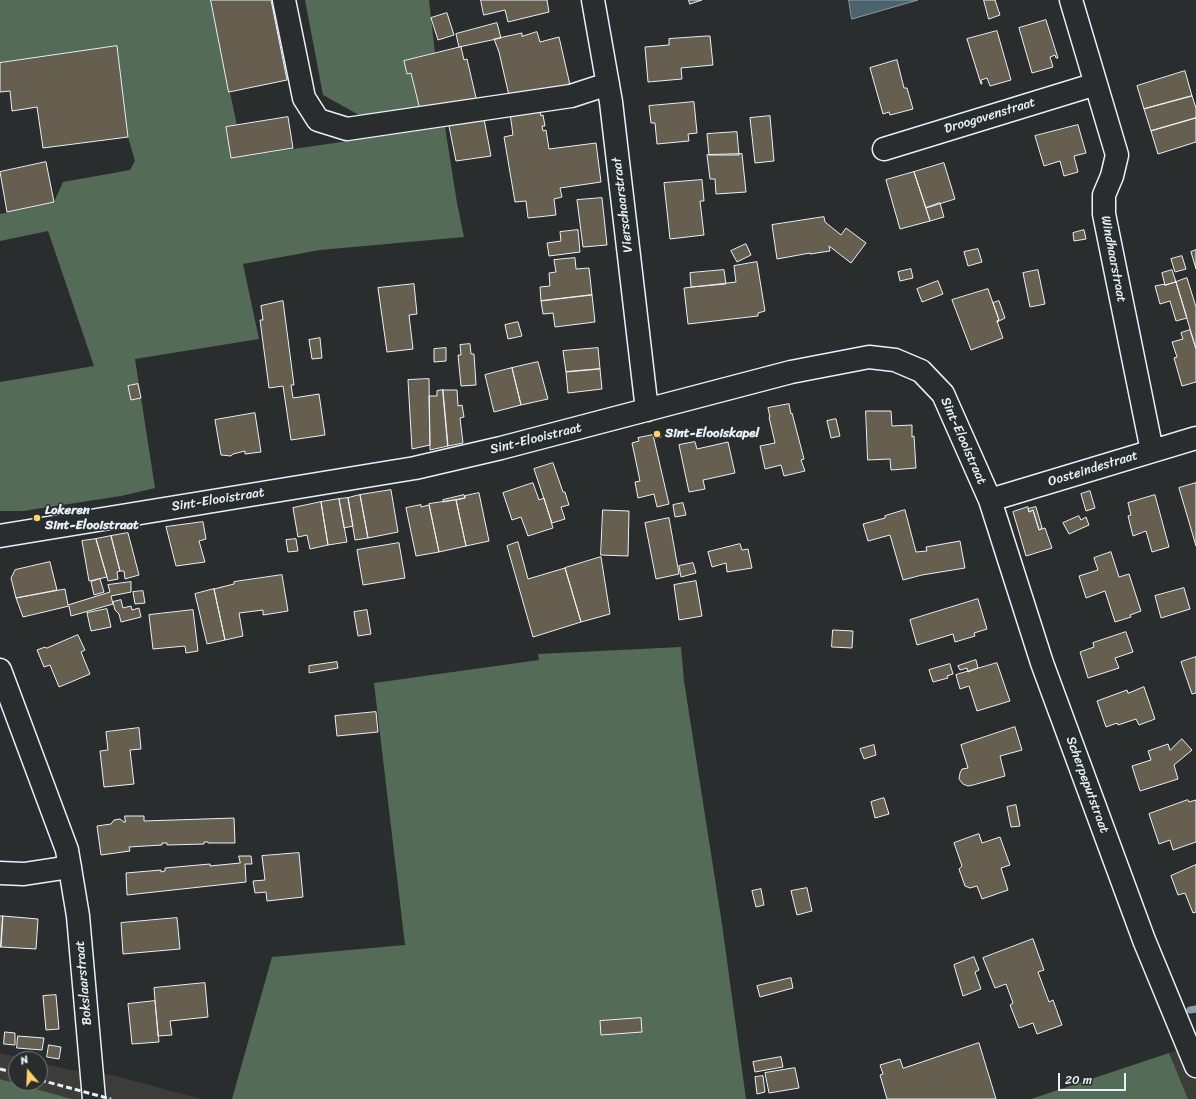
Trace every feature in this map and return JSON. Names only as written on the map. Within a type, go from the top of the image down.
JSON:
[{"type":"street","points":[[284,0],[304,98],[318,120],[347,130],[571,96],[608,84]]},
{"type":"street","name":"Vierschaarstraat","points":[[593,0],[608,84],[647,410]]},
{"type":"street","name":"Windhaarstraat","points":[[1071,0],[1117,154],[1112,176],[1104,195],[1104,214],[1152,451]]},
{"type":"street","name":"Droogovenstraat","points":[[884,149],[1096,84]]},
{"type":"street","name":"Sint-Elooistraat","points":[[0,536],[415,468],[509,446],[791,372],[869,357],[895,360],[921,371],[943,394],[990,500]]},
{"type":"street","name":"Oosteindestraat","points":[[990,500],[1196,438]]},
{"type":"street","name":"Scherpeputstraat","points":[[990,500],[1042,663],[1144,940],[1196,1066]]},
{"type":"street","name":"Bokslaarstraat","points":[[0,670],[67,850],[78,916],[94,1099]]},
{"type":"street","points":[[0,874],[24,874],[70,867]]},
{"type":"shaded area","points":[[1196,1045],[1196,1099],[1188,1099],[1169,1053]]},
{"type":"shaded area","points":[[0,1053],[8,1055],[8,1081],[0,1079]]},
{"type":"shaded area","points":[[48,1065],[71,1070],[112,1075],[201,1099],[72,1099],[43,1091],[48,1091]]},
{"type":"green space","points":[[0,0],[211,0],[237,126],[226,128],[231,158],[445,127],[464,237],[320,250],[243,264],[259,339],[135,359],[155,488],[121,496],[23,511],[0,511],[0,382],[94,366],[48,231],[0,241],[0,214],[54,202],[63,182],[130,170],[135,161],[128,137],[117,46],[0,63]]},
{"type":"green space","points":[[305,0],[429,0],[435,53],[404,61],[407,74],[411,73],[421,114],[370,121],[323,95]]},
{"type":"green space","points":[[681,647],[684,681],[722,924],[746,1099],[232,1099],[272,957],[405,945],[374,683],[539,660],[538,654]]},
{"type":"green space","points":[[1169,1053],[1188,1099],[1031,1099]]},
{"type":"green space","points":[[0,1079],[8,1081],[8,1091],[43,1091],[72,1099],[0,1099]]},
{"type":"water","points":[[849,0],[918,0],[852,19]]},
{"type":"building","points":[[211,0],[271,0],[287,80],[229,92]]},
{"type":"building","points":[[481,0],[547,0],[549,12],[508,22],[505,10],[484,15]]},
{"type":"building","points":[[689,0],[702,0],[690,4]]},
{"type":"building","points":[[984,0],[995,0],[1000,15],[989,19]]},
{"type":"building","points":[[447,13],[454,35],[438,40],[431,18]]},
{"type":"building","points":[[1046,20],[1058,58],[1056,58],[1055,55],[1050,57],[1053,67],[1032,73],[1019,28]]},
{"type":"building","points":[[497,23],[501,38],[459,47],[456,34]]},
{"type":"building","points":[[997,31],[1011,80],[990,86],[987,78],[981,80],[981,84],[967,39]]},
{"type":"building","points":[[537,32],[540,42],[559,37],[570,85],[510,100],[499,52],[494,39],[522,33],[522,36]]},
{"type":"building","points":[[710,36],[713,65],[681,68],[682,79],[648,82],[645,47],[669,45],[669,39]]},
{"type":"building","points":[[117,46],[128,137],[43,148],[37,107],[12,111],[10,91],[0,92],[0,63]]},
{"type":"building","points":[[461,47],[464,60],[467,59],[477,102],[421,114],[411,73],[407,74],[404,61]]},
{"type":"building","points":[[897,60],[904,88],[907,88],[913,109],[890,115],[889,112],[883,114],[870,68]]},
{"type":"building","points":[[1185,71],[1192,96],[1144,109],[1137,86]]},
{"type":"building","points":[[1192,96],[1196,108],[1196,118],[1151,131],[1144,109]]},
{"type":"building","points":[[694,102],[697,133],[688,134],[689,141],[657,144],[655,123],[651,123],[649,106]]},
{"type":"building","points":[[539,107],[541,116],[543,115],[545,126],[542,126],[543,131],[546,130],[549,149],[596,143],[601,182],[560,188],[562,197],[554,199],[556,215],[528,218],[526,201],[515,202],[504,137],[513,135],[510,113]]},
{"type":"building","points":[[770,116],[774,161],[755,163],[750,118]]},
{"type":"building","points":[[288,117],[293,148],[231,158],[226,127]]},
{"type":"building","points":[[1196,118],[1196,142],[1158,154],[1151,131]]},
{"type":"building","points":[[484,119],[491,156],[456,161],[449,126]]},
{"type":"building","points":[[1078,125],[1086,153],[1074,156],[1078,172],[1064,176],[1060,161],[1044,166],[1035,136]]},
{"type":"building","points":[[737,132],[739,155],[709,155],[707,134]]},
{"type":"building","points":[[742,154],[746,192],[716,194],[715,179],[710,179],[707,155]]},
{"type":"building","points":[[46,162],[54,202],[7,212],[0,172]]},
{"type":"building","points":[[944,163],[955,199],[926,208],[914,172]]},
{"type":"building","points":[[914,172],[930,221],[900,229],[886,180]]},
{"type":"building","points":[[702,180],[704,201],[700,201],[704,235],[670,239],[664,183]]},
{"type":"building","points":[[602,198],[607,245],[583,247],[577,200]]},
{"type":"building","points":[[940,203],[944,217],[930,221],[926,208]]},
{"type":"building","points":[[824,217],[825,222],[841,235],[846,228],[866,243],[851,263],[829,246],[830,251],[777,259],[772,225]]},
{"type":"building","points":[[578,230],[580,252],[549,256],[547,243],[561,241],[560,232]]},
{"type":"building","points":[[1084,230],[1086,239],[1074,241],[1073,233]]},
{"type":"building","points":[[746,244],[751,255],[737,262],[731,251]]},
{"type":"building","points":[[978,249],[982,262],[968,266],[964,252]]},
{"type":"building","points":[[1196,250],[1196,269],[1191,252]]},
{"type":"building","points":[[1182,256],[1186,269],[1175,272],[1171,259]]},
{"type":"building","points":[[575,258],[576,269],[589,268],[592,295],[541,301],[540,287],[550,286],[549,273],[556,272],[554,260]]},
{"type":"building","points":[[757,262],[765,311],[758,313],[758,316],[688,324],[684,288],[736,282],[734,266]]},
{"type":"building","points":[[911,269],[913,278],[900,281],[898,272]]},
{"type":"building","points":[[724,270],[726,284],[691,287],[690,273]]},
{"type":"building","points":[[1038,270],[1045,304],[1030,307],[1023,273]]},
{"type":"building","points":[[1172,270],[1176,282],[1165,285],[1162,273]]},
{"type":"building","points":[[1187,278],[1196,307],[1196,349],[1176,282]]},
{"type":"building","points":[[938,281],[943,294],[922,302],[917,289]]},
{"type":"building","points":[[1176,282],[1187,318],[1176,321],[1170,301],[1160,304],[1155,286]]},
{"type":"building","points":[[414,284],[417,314],[409,315],[413,349],[387,352],[378,288]]},
{"type":"building","points":[[988,289],[999,320],[997,321],[1003,338],[971,350],[952,300]]},
{"type":"building","points":[[592,295],[595,322],[555,327],[553,313],[543,314],[541,301]]},
{"type":"building","points":[[283,301],[294,385],[291,385],[293,398],[319,394],[325,435],[291,440],[283,386],[269,388],[260,320],[263,320],[261,306]]},
{"type":"building","points":[[999,301],[1005,318],[997,322],[999,320],[993,303]]},
{"type":"building","points":[[518,322],[522,336],[508,339],[505,325]]},
{"type":"building","points":[[1190,330],[1196,349],[1196,382],[1182,386],[1174,358],[1177,357],[1172,342],[1183,339],[1181,333]]},
{"type":"building","points":[[320,338],[322,358],[312,359],[309,340]]},
{"type":"building","points":[[470,344],[471,354],[474,354],[476,385],[461,386],[458,355],[461,355],[460,345]]},
{"type":"building","points":[[446,348],[446,361],[434,362],[434,349]]},
{"type":"building","points":[[598,348],[600,369],[566,372],[563,351]]},
{"type":"building","points":[[538,362],[548,399],[521,405],[512,368]]},
{"type":"building","points":[[512,368],[521,405],[494,412],[485,375]]},
{"type":"building","points":[[600,369],[602,389],[568,393],[566,372]]},
{"type":"building","points":[[429,379],[430,445],[412,449],[408,380]]},
{"type":"building","points":[[138,384],[141,398],[131,400],[128,386]]},
{"type":"building","points":[[443,390],[457,390],[458,406],[462,405],[464,417],[460,418],[463,443],[448,446]]},
{"type":"building","points":[[443,390],[448,446],[430,450],[429,396],[437,396],[437,391]]},
{"type":"building","points":[[789,404],[804,459],[801,460],[805,471],[784,476],[781,465],[765,469],[760,446],[775,443],[768,408]]},
{"type":"building","points":[[866,411],[891,411],[892,426],[912,425],[916,468],[891,470],[890,459],[868,460]]},
{"type":"building","points":[[255,413],[261,452],[245,454],[245,451],[233,454],[231,456],[221,455],[215,420]]},
{"type":"building","points":[[836,419],[840,436],[831,438],[827,421]]},
{"type":"building","name":"Sint-Elooiskapel","points":[[659,431],[661,437],[655,438],[654,432]]},
{"type":"building","points":[[653,435],[669,504],[657,507],[654,494],[638,498],[635,482],[640,481],[632,443],[639,441],[638,438]]},
{"type":"building","points":[[695,442],[697,449],[728,442],[735,473],[703,480],[705,489],[689,492],[679,445]]},
{"type":"building","points":[[553,463],[569,505],[561,507],[565,519],[552,523],[534,469]]},
{"type":"building","points":[[533,483],[539,500],[544,498],[553,528],[528,536],[521,517],[512,520],[503,493]]},
{"type":"building","points":[[1196,483],[1196,546],[1179,488]]},
{"type":"building","points":[[391,490],[398,532],[368,538],[360,495]]},
{"type":"building","points":[[1090,491],[1095,508],[1086,511],[1081,494]]},
{"type":"building","points":[[479,493],[489,541],[466,546],[456,500],[465,498],[465,496]]},
{"type":"building","points":[[360,495],[368,538],[355,540],[348,498]]},
{"type":"building","points":[[464,495],[465,498],[443,502],[443,500]]},
{"type":"building","points":[[1155,495],[1169,547],[1152,552],[1146,531],[1133,536],[1128,516],[1131,515],[1128,503]]},
{"type":"building","points":[[348,498],[353,526],[344,528],[339,499]]},
{"type":"building","points":[[339,499],[347,542],[328,545],[321,502]]},
{"type":"building","points":[[456,500],[466,546],[439,552],[429,504]]},
{"type":"building","points":[[321,502],[328,545],[310,549],[307,535],[298,537],[293,508]]},
{"type":"building","points":[[683,503],[686,515],[675,517],[673,505]]},
{"type":"building","points":[[421,505],[421,507],[429,505],[439,552],[416,556],[406,508]]},
{"type":"building","points":[[1028,507],[1029,512],[1033,510],[1039,530],[1045,528],[1052,548],[1026,556],[1013,512]]},
{"type":"building","points":[[1036,507],[1042,528],[1039,530],[1033,510],[1029,512],[1028,509]]},
{"type":"building","points":[[603,510],[629,511],[628,556],[601,555]]},
{"type":"building","points":[[905,510],[916,552],[927,551],[926,547],[960,541],[965,568],[922,575],[903,580],[890,535],[868,541],[863,524],[885,518],[885,516]]},
{"type":"building","points":[[1079,516],[1081,520],[1086,517],[1089,525],[1069,534],[1063,523]]},
{"type":"building","points":[[669,518],[679,574],[656,579],[645,523]]},
{"type":"building","points":[[203,522],[206,539],[199,541],[205,562],[176,566],[166,527]]},
{"type":"building","points":[[128,533],[139,575],[125,579],[124,571],[120,571],[111,536]]},
{"type":"building","points":[[111,536],[120,571],[117,572],[118,579],[108,581],[96,539]]},
{"type":"building","points":[[96,539],[107,577],[89,581],[82,541]]},
{"type":"building","points":[[296,539],[298,551],[288,552],[286,540]]},
{"type":"building","points":[[518,542],[528,579],[565,568],[581,622],[533,637],[507,546]]},
{"type":"building","points":[[399,543],[405,578],[363,585],[357,550]]},
{"type":"building","points":[[740,544],[742,550],[748,549],[752,568],[727,572],[726,563],[712,567],[708,552]]},
{"type":"building","points":[[1111,552],[1119,577],[1129,574],[1141,611],[1130,615],[1131,617],[1115,622],[1105,591],[1086,598],[1079,576],[1098,570],[1094,558]]},
{"type":"building","points":[[601,557],[610,614],[581,622],[565,568]]},
{"type":"building","points":[[50,562],[57,590],[16,598],[11,578],[15,570]]},
{"type":"building","points":[[693,563],[696,573],[681,577],[679,566]]},
{"type":"building","points":[[282,575],[288,611],[263,615],[263,610],[239,613],[243,636],[225,640],[214,589],[234,584],[234,582]]},
{"type":"building","points":[[100,579],[104,592],[94,595],[91,582]]},
{"type":"building","points":[[696,581],[702,616],[679,620],[674,585]]},
{"type":"building","points":[[131,582],[131,592],[111,596],[113,604],[71,616],[69,606],[23,617],[16,598],[65,589],[68,605],[110,592],[108,585]]},
{"type":"building","points":[[1184,588],[1190,609],[1161,618],[1155,596]]},
{"type":"building","points":[[214,589],[225,640],[207,644],[195,594]]},
{"type":"building","points":[[143,591],[145,603],[135,604],[133,592]]},
{"type":"building","points":[[978,599],[987,629],[974,633],[975,636],[955,642],[953,634],[917,645],[910,620]]},
{"type":"building","points":[[121,600],[123,608],[131,606],[132,610],[139,608],[141,617],[121,622],[113,602]]},
{"type":"building","points":[[107,609],[111,627],[91,631],[87,613]]},
{"type":"building","points":[[193,610],[198,651],[186,653],[185,646],[153,649],[149,615]]},
{"type":"building","points":[[367,610],[371,634],[358,636],[354,612]]},
{"type":"building","points":[[833,630],[853,631],[852,648],[832,647]]},
{"type":"building","points":[[1126,632],[1133,652],[1115,658],[1119,668],[1088,678],[1080,652],[1094,647],[1093,643]]},
{"type":"building","points":[[78,635],[85,650],[81,652],[90,674],[59,687],[50,665],[44,667],[37,650],[46,648]]},
{"type":"building","points":[[1196,657],[1196,693],[1192,694],[1181,662]]},
{"type":"building","points":[[976,660],[978,668],[968,672],[967,668],[960,670],[958,666]]},
{"type":"building","points":[[337,662],[338,668],[309,673],[309,666]]},
{"type":"building","points":[[997,663],[1010,701],[977,711],[969,686],[960,689],[956,675]]},
{"type":"building","points":[[950,664],[953,674],[947,676],[948,678],[933,682],[929,670]]},
{"type":"building","points":[[1144,687],[1155,719],[1139,725],[1136,719],[1106,727],[1097,701],[1127,690],[1128,693]]},
{"type":"building","points":[[376,712],[378,732],[337,736],[335,716]]},
{"type":"building","points":[[1015,727],[1022,750],[1000,756],[1005,776],[968,786],[963,784],[959,779],[960,773],[962,769],[968,768],[961,745]]},
{"type":"building","points":[[139,728],[141,749],[130,750],[134,784],[104,787],[100,751],[108,750],[106,732]]},
{"type":"building","points":[[1182,739],[1192,750],[1174,765],[1178,779],[1140,791],[1132,766],[1151,760],[1148,751],[1168,744],[1170,750]]},
{"type":"building","points":[[874,745],[876,755],[864,759],[860,749]]},
{"type":"building","points":[[884,798],[889,814],[875,818],[871,802]]},
{"type":"building","points":[[1188,800],[1189,802],[1196,800],[1196,842],[1173,850],[1170,840],[1159,844],[1149,814]]},
{"type":"building","points":[[1016,805],[1020,826],[1011,827],[1007,807]]},
{"type":"building","points":[[125,816],[144,816],[144,821],[234,818],[235,843],[204,842],[204,844],[167,845],[167,843],[162,843],[162,845],[129,847],[130,851],[101,855],[97,826],[111,824],[114,820],[120,819],[125,822]]},
{"type":"building","points":[[979,834],[982,843],[1000,837],[1010,865],[1001,868],[1008,890],[982,899],[977,886],[970,888],[965,886],[959,869],[962,866],[954,843]]},
{"type":"building","points":[[299,853],[303,897],[267,901],[266,892],[255,893],[253,881],[265,880],[262,856]]},
{"type":"building","points":[[239,856],[251,856],[252,864],[245,864],[246,882],[127,895],[126,873],[161,870],[161,872],[165,871],[165,868],[240,863]]},
{"type":"building","points":[[1196,865],[1196,912],[1193,913],[1185,893],[1178,895],[1171,876]]},
{"type":"building","points":[[807,888],[812,911],[797,915],[791,891]]},
{"type":"building","points":[[761,889],[764,905],[756,907],[752,891]]},
{"type":"building","points":[[0,916],[3,916],[1,947],[0,947]]},
{"type":"building","points":[[3,916],[38,919],[36,949],[1,947]]},
{"type":"building","points":[[177,918],[180,949],[123,954],[121,923]]},
{"type":"building","points":[[1033,939],[1044,970],[1038,972],[1049,1002],[1053,1000],[1062,1025],[1037,1034],[1033,1023],[1019,1028],[1010,1005],[1013,1003],[1006,984],[995,988],[983,958]]},
{"type":"building","points":[[974,957],[979,970],[975,972],[981,989],[963,996],[954,965]]},
{"type":"building","points":[[791,978],[793,988],[760,997],[757,986]]},
{"type":"building","points":[[205,983],[208,1017],[170,1021],[172,1035],[158,1036],[154,988]]},
{"type":"building","points":[[56,995],[59,1029],[46,1030],[43,996]]},
{"type":"building","points":[[155,1001],[159,1042],[132,1044],[128,1004]]},
{"type":"building","points":[[641,1018],[642,1032],[601,1035],[600,1021]]},
{"type":"building","points":[[5,1032],[15,1033],[15,1045],[4,1044]]},
{"type":"building","points":[[18,1036],[44,1038],[42,1050],[17,1048]]},
{"type":"building","points":[[979,1043],[996,1099],[887,1099],[880,1075],[883,1074],[880,1065],[900,1059],[903,1068]]},
{"type":"building","points":[[49,1045],[61,1047],[59,1059],[48,1057]]},
{"type":"building","points":[[781,1057],[783,1067],[755,1072],[753,1062]]},
{"type":"building","points":[[795,1068],[799,1088],[769,1093],[765,1073]]},
{"type":"building","points":[[763,1076],[765,1092],[757,1094],[755,1077]]},
{"type":"waterway","points":[[1190,1010],[1196,1009]]},
{"type":"railway","points":[[0,1069],[8,1071]]},
{"type":"railway","points":[[48,1082],[111,1099]]},
{"type":"place","name":"Sint-Elooiskapel","points":[[657,434]]},
{"type":"place","name":"Lokeren Sint-Elooistraat","points":[[37,518]]}]
